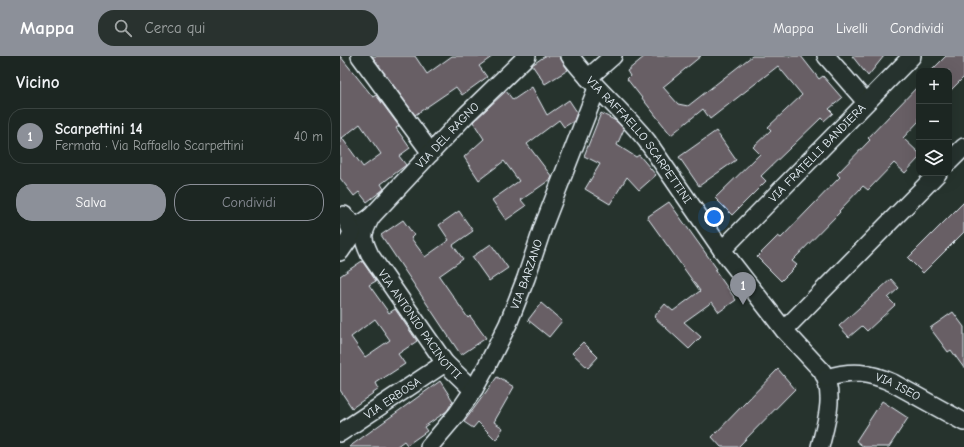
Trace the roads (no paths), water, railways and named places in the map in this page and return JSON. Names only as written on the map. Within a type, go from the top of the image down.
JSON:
[{"type":"street","points":[[360,56],[431,153]]},
{"type":"street","name":"VIA DEL RAGNO","points":[[371,217],[493,88],[527,56]]},
{"type":"street","name":"VIA RAFFAELLO SCARPETTINI","points":[[570,56],[592,83],[633,124],[647,141],[722,250],[784,330],[817,365],[826,378],[829,403],[820,447]]},
{"type":"street","points":[[592,83],[613,56]]},
{"type":"street","points":[[826,56],[866,102]]},
{"type":"street","name":"VIA FRATELLI BANDIERA","points":[[722,250],[912,56]]},
{"type":"street","name":"VIA BARZANO","points":[[429,447],[457,414],[474,389],[508,324],[526,278],[592,83]]},
{"type":"street","points":[[952,159],[964,147]]},
{"type":"street","points":[[784,330],[935,176]]},
{"type":"street","points":[[343,213],[355,225],[361,224],[371,217]]},
{"type":"street","points":[[340,252],[352,232],[343,213]]},
{"type":"street","name":"VIA ANTONIO PACINOTTI","points":[[371,217],[364,232],[363,241],[370,254],[444,363],[474,389]]},
{"type":"street","points":[[340,257],[352,249],[361,247],[370,254]]},
{"type":"street","name":"VIA ERBOSA","points":[[340,433],[444,363]]},
{"type":"street","name":"VIA ISEO","points":[[826,378],[849,372],[870,374],[881,377],[964,422]]},
{"type":"place","name":"Scarpettini 14","points":[[743,305]]}]
